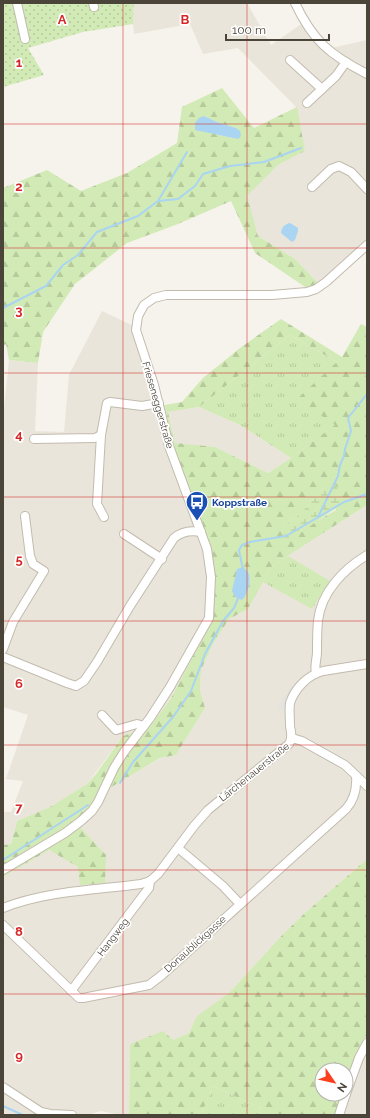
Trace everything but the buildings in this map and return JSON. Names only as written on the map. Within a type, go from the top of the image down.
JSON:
[{"type":"street","points":[[17,3],[25,39]]},
{"type":"street","points":[[295,3],[304,22],[315,37],[327,49],[367,74]]},
{"type":"street","points":[[290,60],[322,89]]},
{"type":"street","points":[[307,103],[336,76],[346,62]]},
{"type":"street","points":[[312,187],[331,169],[339,166],[351,172],[367,189]]},
{"type":"street","name":"Frieseneggerstraße","points":[[3,870],[65,833],[92,811],[124,752],[173,684],[208,618],[211,593],[207,550],[172,454],[159,404],[136,330],[136,321],[139,312],[150,300],[158,296],[170,294],[278,295],[297,294],[311,291],[331,278],[367,245]]},
{"type":"street","points":[[104,517],[97,504],[101,435],[106,405],[108,402],[142,406],[159,404]]},
{"type":"street","points":[[34,439],[95,438],[101,435]]},
{"type":"street","points":[[3,649],[13,622],[44,571],[33,564],[30,556],[25,516]]},
{"type":"street","points":[[3,657],[67,683],[80,685],[97,662],[130,606],[177,535],[190,531],[201,532]]},
{"type":"street","points":[[124,534],[162,559]]},
{"type":"street","points":[[316,673],[315,667],[317,658],[318,620],[323,604],[331,588],[349,568],[367,555]]},
{"type":"street","name":"Lärchenauerstraße","points":[[3,908],[18,902],[38,897],[141,884],[150,880],[158,874],[208,810],[284,750],[291,742],[291,701],[303,683],[316,673],[367,664]]},
{"type":"street","points":[[102,715],[116,730],[137,724],[144,726]]},
{"type":"street","points":[[292,738],[302,741],[348,767],[367,786]]},
{"type":"street","name":"Donaublickgasse","points":[[3,925],[71,991],[81,998],[151,984],[350,804],[354,795],[356,776]]},
{"type":"street","points":[[178,848],[206,871],[240,904]]},
{"type":"street","name":"Hangweg","points":[[71,991],[149,888],[150,880]]},
{"type":"street","points":[[354,1072],[367,1043]]},
{"type":"street","points":[[3,1087],[41,1112],[72,1115]]},
{"type":"street","points":[[339,1115],[343,1102]]},
{"type":"shaded area","points":[[134,3],[247,3],[271,45],[304,22],[327,49],[367,40],[367,245],[321,286],[295,259],[258,236],[246,196],[278,165],[305,151],[296,107],[238,48],[203,54],[190,24],[134,34]]},
{"type":"shaded area","points":[[102,311],[140,329],[148,351],[180,469],[208,544],[211,622],[170,700],[151,725],[123,736],[87,784],[50,807],[17,821],[11,844],[3,845],[3,812],[11,812],[23,781],[6,779],[28,715],[3,707],[3,419],[9,360],[38,363],[35,431],[64,432],[69,375]]},
{"type":"shaded area","points":[[199,407],[240,425],[291,458],[268,473],[215,447],[175,444],[168,412]]},
{"type":"shaded area","points":[[367,505],[367,859],[284,933],[229,993],[198,1016],[189,1033],[173,1040],[130,1044],[129,1115],[120,1115],[101,1111],[88,1115],[9,1115],[3,1113],[3,877],[49,850],[78,867],[106,855],[79,826],[98,795],[161,758],[176,755],[205,708],[200,690],[201,670],[213,644],[229,619],[248,609],[272,566]]},
{"type":"shaded area","points":[[291,686],[295,689],[282,711],[277,708]]},
{"type":"shaded area","points":[[367,1034],[367,1115],[336,1115],[340,1102],[354,1102],[354,1062],[358,1050]]},
{"type":"green space","points":[[3,3],[134,3],[133,24],[83,32],[28,48],[44,75],[3,87]]},
{"type":"green space","points":[[222,88],[254,128],[297,107],[305,151],[278,165],[247,196],[258,236],[295,259],[321,286],[311,291],[255,253],[231,201],[178,224],[127,243],[75,284],[43,332],[38,363],[9,360],[6,344],[3,346],[3,188],[47,170],[81,191],[127,173],[177,143],[182,107]],"holes":[[[204,116],[236,128],[238,139],[215,134]]]},
{"type":"green space","points":[[281,319],[342,357],[361,324],[367,327],[367,505],[272,566],[248,609],[229,619],[213,644],[201,670],[200,690],[205,708],[176,755],[160,758],[98,795],[79,826],[106,855],[105,883],[80,885],[78,867],[49,850],[3,877],[3,845],[11,844],[17,821],[50,807],[87,784],[123,736],[151,725],[170,700],[211,622],[213,570],[180,470],[164,405],[182,402],[203,378],[240,348]],"holes":[[[290,335],[337,362],[297,399],[335,425],[291,458],[268,473],[215,447],[175,443],[168,412],[199,407]],[[325,487],[336,510],[317,521],[285,525],[300,514]]]},
{"type":"green space","points":[[290,335],[337,362],[336,425],[291,458],[240,425],[199,407]]},
{"type":"green space","points":[[335,483],[344,502],[302,532],[286,541],[285,525],[300,514],[325,487]]},
{"type":"green space","points":[[288,556],[330,581],[312,609],[263,582],[272,566]]},
{"type":"green space","points":[[367,859],[367,1034],[359,1047],[354,1062],[314,1062],[314,1102],[340,1102],[336,1115],[259,1115],[261,1108],[213,1086],[201,1115],[129,1115],[130,1044],[163,1031],[173,1040],[189,1033],[197,1016],[229,993],[284,933]]},
{"type":"green space","points":[[213,1086],[261,1108],[259,1115],[201,1115]]},
{"type":"water","points":[[204,116],[236,128],[240,131],[241,136],[238,139],[195,130],[195,123],[199,118]]},
{"type":"water","points":[[290,223],[298,228],[295,240],[292,242],[281,233],[284,226]]},
{"type":"water","points":[[243,567],[248,572],[250,579],[248,591],[242,600],[235,597],[232,591],[237,569]]},
{"type":"waterway","points":[[3,308],[46,286],[63,265],[78,255],[97,232],[138,216],[158,201],[178,199],[195,186],[203,174],[230,166],[264,162],[301,148]]},
{"type":"waterway","points":[[158,201],[187,152]]},
{"type":"waterway","points":[[318,517],[338,476],[351,431],[348,418],[367,394]]},
{"type":"waterway","points":[[243,570],[239,550],[242,545],[250,542],[286,536],[344,502],[367,494]]},
{"type":"waterway","points":[[120,783],[133,762],[173,717],[191,691],[205,654],[223,621],[234,608],[239,596]]},
{"type":"waterway","points":[[3,860],[88,805]]},
{"type":"waterway","points":[[3,1106],[23,1115]]},
{"type":"place","name":"Koppstraße","points":[[197,522]]}]
